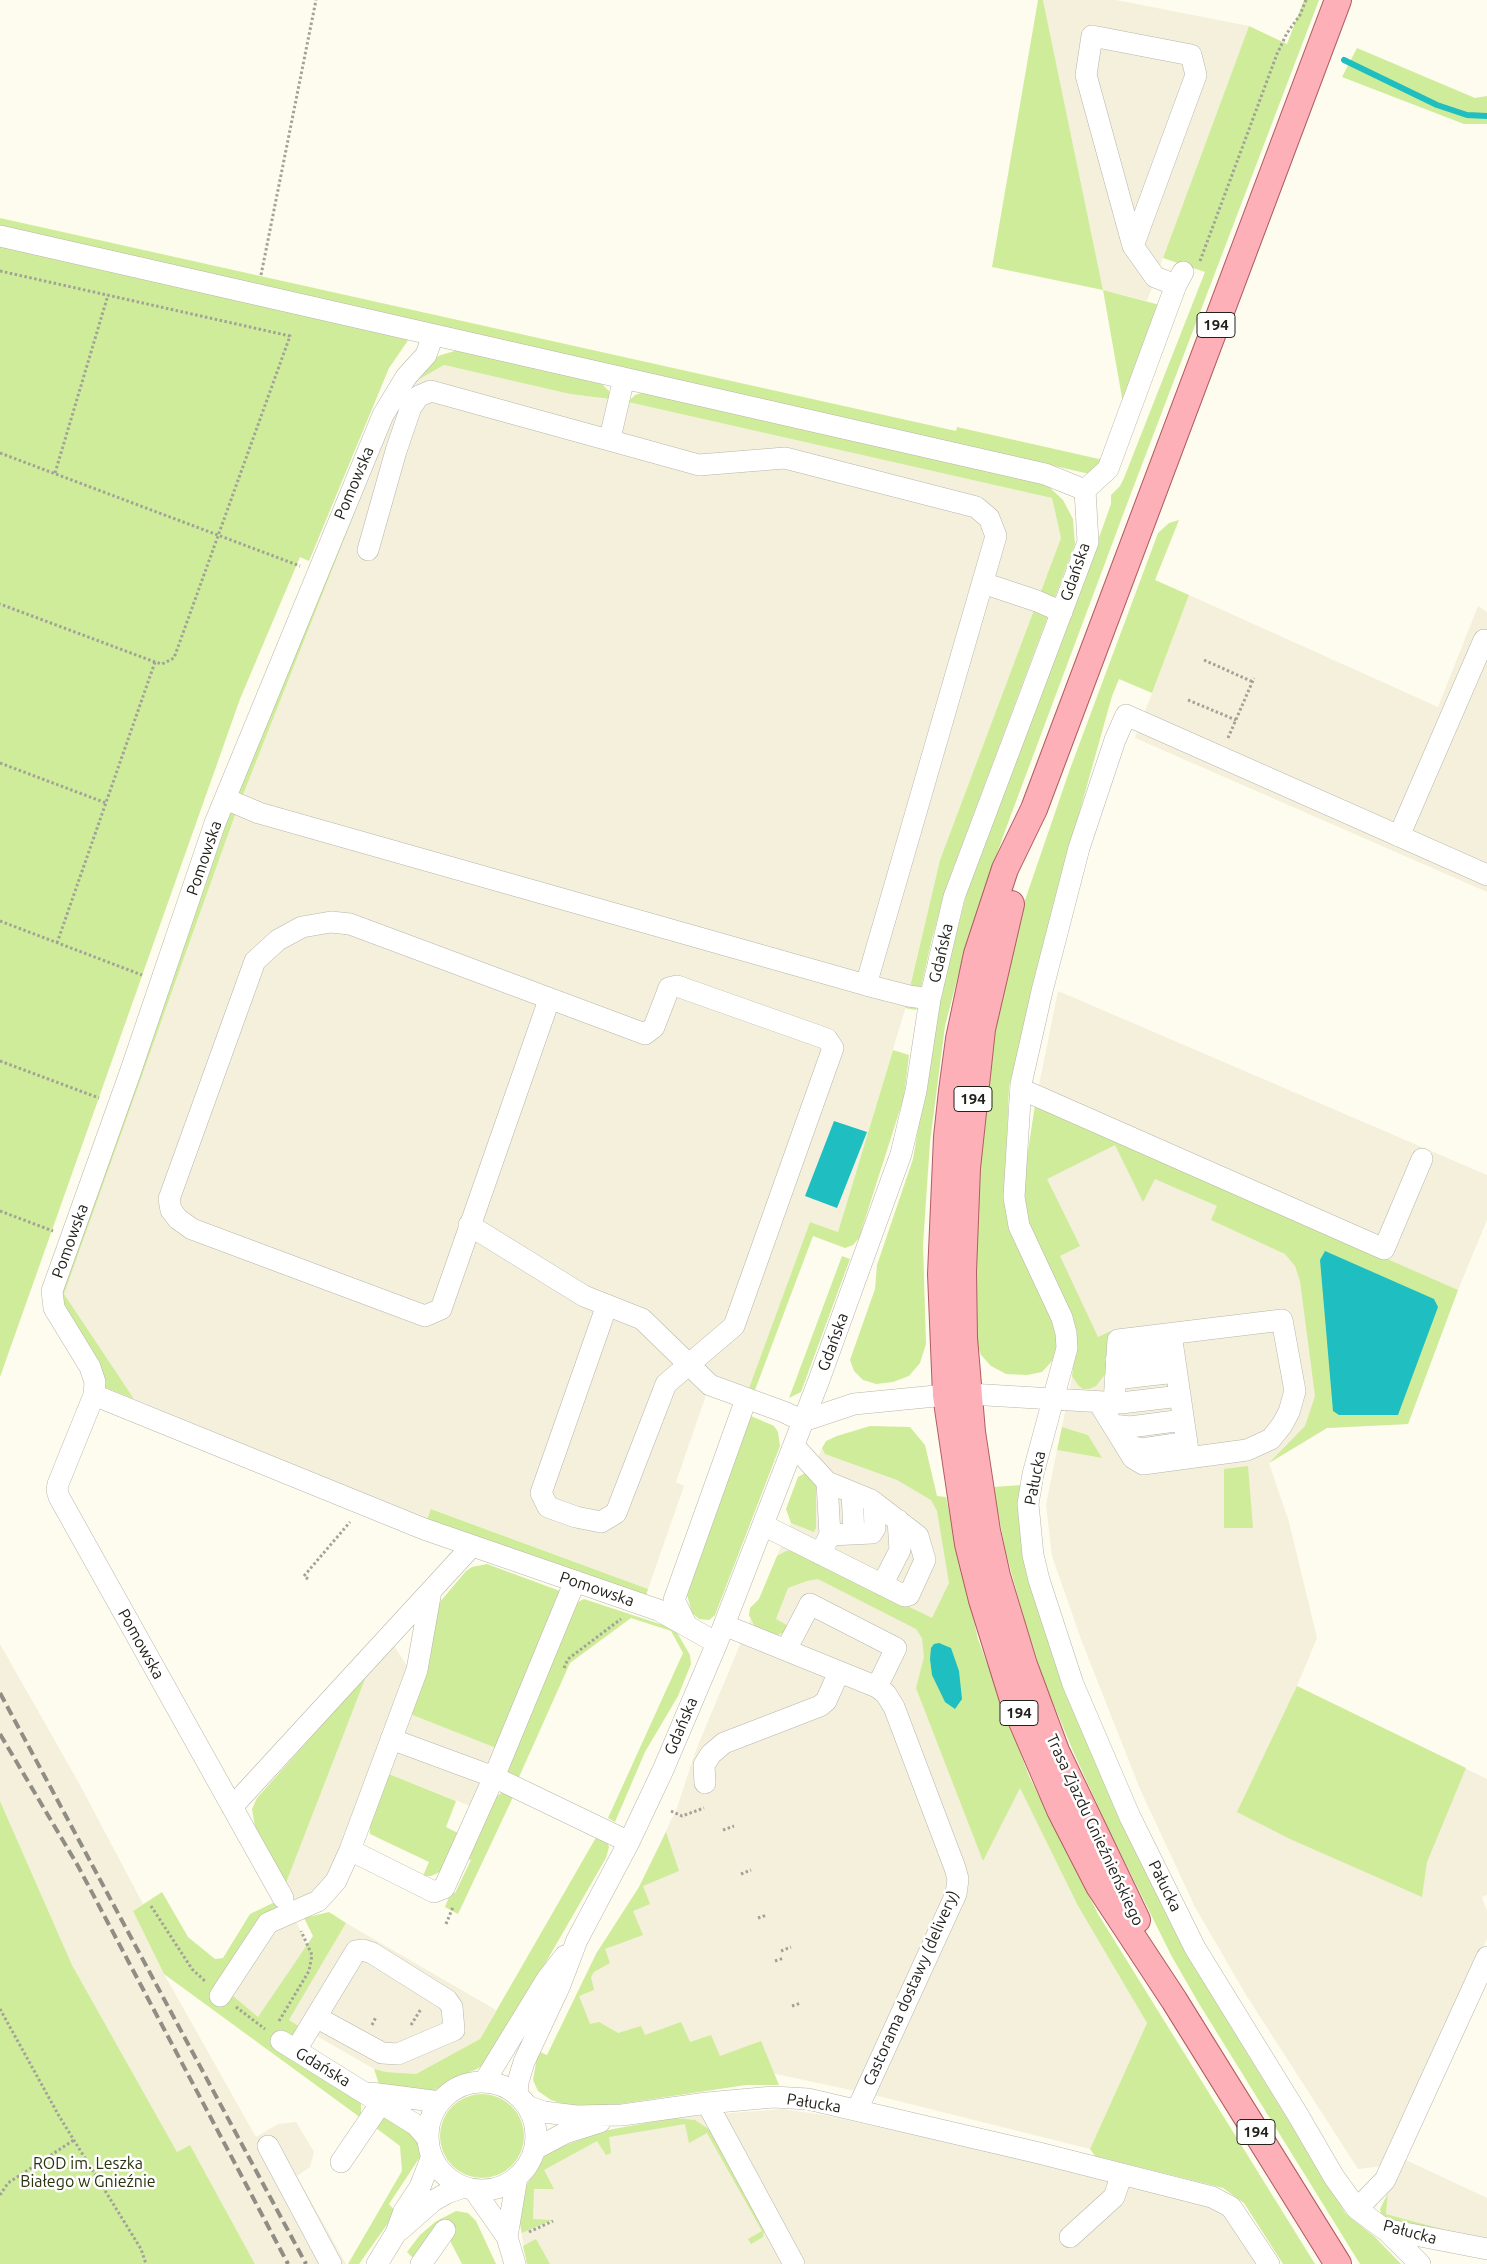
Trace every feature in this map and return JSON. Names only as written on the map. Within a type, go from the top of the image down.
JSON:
[{"type":"main road","name":"194","points":[[958,1395],[941,1292],[942,1228],[947,1137],[958,1039],[977,954],[1005,869],[1034,809],[1338,0]]},
{"type":"main road","name":"Trasa Zjazdu Gnieźnieńskiego","points":[[958,1395],[968,1544],[982,1600],[1014,1703],[1060,1810],[1099,1886],[1174,2000],[1338,2264]]},
{"type":"street","points":[[0,236],[1046,474],[1085,490],[1108,469],[1179,278],[1156,277],[1133,246],[1086,75],[1092,36],[1191,55],[1196,75],[1133,246]]},
{"type":"street","name":"Pomowska","points":[[287,1905],[57,1490],[94,1395],[95,1382],[90,1367],[54,1308],[52,1291],[119,1106],[215,824],[316,573],[383,415],[406,377],[426,355],[433,335]]},
{"type":"street","points":[[610,438],[624,378]]},
{"type":"street","points":[[368,550],[412,407],[419,396],[431,391],[610,438],[699,465],[785,458],[976,507],[989,518],[996,536],[866,985]]},
{"type":"street","name":"Gdańska","points":[[522,2100],[518,2082],[524,2062],[560,1985],[577,1940],[629,1842],[663,1770],[721,1634],[803,1422],[901,1154],[916,1091],[930,999],[954,897],[1088,542],[1085,490]]},
{"type":"street","points":[[983,583],[1037,601],[1062,612]]},
{"type":"street","points":[[1399,836],[1484,640]]},
{"type":"street","points":[[1052,1401],[1067,1348],[1066,1333],[1062,1318],[1019,1226],[1014,1197],[1021,1089],[1042,991],[1079,848],[1115,740],[1126,715],[1487,875]]},
{"type":"street","points":[[226,799],[259,813],[866,985],[909,996],[930,999]]},
{"type":"street","points":[[549,1000],[441,1309],[425,1316],[192,1229],[178,1219],[171,1210],[169,1199],[255,961],[278,940],[302,927],[331,922],[350,924],[549,1000],[645,1034],[654,1027],[669,988],[677,986],[827,1039],[833,1048],[734,1326],[666,1384],[616,1513],[601,1522],[576,1517],[548,1507],[541,1493],[607,1305]]},
{"type":"street","points":[[1021,1089],[1384,1249],[1422,1158]]},
{"type":"street","points":[[469,1225],[584,1296],[642,1320],[710,1385],[784,1412],[803,1422],[854,1404],[958,1395],[1106,1403],[1180,1396]]},
{"type":"street","points":[[1116,1369],[1282,1320],[1295,1391],[1289,1412],[1282,1425],[1271,1439],[1247,1450],[1188,1450],[1143,1464],[1133,1458],[1113,1425],[1106,1403],[1116,1369],[1118,1340],[1173,1352]]},
{"type":"street","points":[[1173,1352],[1188,1450]]},
{"type":"street","name":"Pomowska","points":[[94,1395],[424,1529],[642,1604],[658,1610],[686,1626],[721,1634]]},
{"type":"street","points":[[686,1626],[674,1600],[746,1399]]},
{"type":"street","name":"Pałucka","points":[[1052,1401],[1033,1474],[1028,1504],[1029,1526],[1039,1580],[1073,1684],[1130,1817],[1195,1948],[1334,2177],[1357,2208],[1384,2229],[1487,2250]]},
{"type":"street","points":[[1113,1425],[1130,1426],[1183,1420]]},
{"type":"street","points":[[763,1525],[905,1596],[909,1595],[925,1560],[918,1536],[874,1502],[827,1482],[794,1446]]},
{"type":"street","points":[[820,1554],[830,1535],[827,1482]]},
{"type":"street","points":[[852,1492],[854,1534]]},
{"type":"street","points":[[830,1535],[872,1533],[875,1528],[874,1502]]},
{"type":"street","points":[[882,1585],[900,1550],[898,1520]]},
{"type":"street","points":[[232,1807],[472,1546]]},
{"type":"street","points":[[350,1850],[434,1892],[444,1888],[494,1777],[575,1581]]},
{"type":"street","points":[[220,1996],[268,1923],[287,1905],[318,1901],[336,1882],[350,1850],[417,1670],[431,1591]]},
{"type":"street","points":[[786,1650],[810,1604],[896,1648],[877,1687]]},
{"type":"street","points":[[394,1630],[417,1670]]},
{"type":"street","name":"Castorama dostawy (delivery)","points":[[721,1634],[786,1650],[877,1687],[886,1694],[894,1707],[958,1879],[956,1894],[857,2110]]},
{"type":"street","points":[[705,1783],[704,1765],[711,1754],[724,1743],[820,1706],[826,1701],[839,1672]]},
{"type":"street","points":[[391,1738],[494,1777],[629,1842]]},
{"type":"street","name":"Gdańska","points":[[484,2082],[546,1979],[577,1940]]},
{"type":"street","points":[[284,2039],[316,2017],[356,1951],[372,1953],[447,2000],[452,2006],[454,2030],[398,2054],[382,2053],[316,2017]]},
{"type":"street","points":[[353,1957],[370,1960],[440,2003],[443,2009],[439,2027],[400,2047],[382,2053]]},
{"type":"street","points":[[1357,2208],[1385,2180],[1487,1957]]},
{"type":"street","name":"Gdańska","points":[[284,2039],[416,2125],[430,2148]]},
{"type":"street","points":[[377,2264],[396,2233],[404,2212],[424,2179],[430,2148],[430,2120],[440,2102],[459,2087],[484,2082],[502,2086],[522,2100],[535,2126],[535,2148],[528,2164],[517,2177],[497,2188],[469,2188],[447,2193],[433,2202],[414,2221],[396,2233]]},
{"type":"street","name":"Pałucka","points":[[522,2100],[544,2112],[562,2115],[622,2115],[707,2103],[773,2097],[808,2100],[857,2110],[1212,2197],[1231,2207],[1269,2264]]},
{"type":"street","points":[[341,2162],[373,2098]]},
{"type":"street","name":"Gdańska","points":[[373,2098],[440,2102]]},
{"type":"street","points":[[707,2103],[794,2264]]},
{"type":"street","name":"Pałucka","points":[[535,2148],[565,2133],[622,2115]]},
{"type":"street","points":[[268,2146],[331,2264]]},
{"type":"street","points":[[430,2148],[439,2169],[450,2180],[469,2188],[507,2237],[515,2264]]},
{"type":"street","points":[[1070,2237],[1114,2197],[1122,2174]]},
{"type":"street","points":[[507,2237],[517,2177]]},
{"type":"street","points":[[1384,2229],[1420,2264]]},
{"type":"street","points":[[421,2264],[445,2230]]},
{"type":"path","points":[[256,295],[316,0]]},
{"type":"path","points":[[1179,278],[1195,274],[1278,54],[1287,34],[1300,15],[1306,0]]},
{"type":"path","points":[[0,271],[290,336],[174,658],[162,664],[155,662],[0,604]]},
{"type":"path","points":[[55,473],[108,295]]},
{"type":"path","points":[[0,452],[316,573]]},
{"type":"path","points":[[1204,660],[1254,680],[1219,756]]},
{"type":"path","points":[[57,943],[155,662]]},
{"type":"path","points":[[1188,700],[1236,720]]},
{"type":"path","points":[[0,763],[106,803]]},
{"type":"path","points":[[0,921],[161,983]]},
{"type":"path","points":[[0,1062],[119,1106]]},
{"type":"path","points":[[0,1210],[72,1237]]},
{"type":"path","points":[[308,1579],[304,1576],[350,1524],[350,1516]]},
{"type":"path","points":[[560,1676],[568,1659],[642,1604]]},
{"type":"path","points":[[671,1811],[682,1816],[704,1808]]},
{"type":"path","points":[[724,1830],[734,1826]]},
{"type":"path","points":[[740,1874],[751,1870]]},
{"type":"path","points":[[284,2039],[309,1971],[312,1955],[287,1905]]},
{"type":"path","points":[[446,1924],[454,1906]]},
{"type":"path","points":[[758,1918],[768,1915]]},
{"type":"path","points":[[781,1951],[791,1947]]},
{"type":"path","points":[[775,1961],[784,1958]]},
{"type":"path","points":[[406,2033],[429,1996]]},
{"type":"path","points":[[792,2006],[801,2003]]},
{"type":"path","points":[[0,2010],[74,2140],[141,2249],[146,2264]]},
{"type":"path","points":[[365,2019],[380,2028]]},
{"type":"path","points":[[0,2195],[8,2183],[74,2140]]},
{"type":"shaded area","points":[[1043,0],[1116,0],[1249,26],[1147,301],[1103,290]]},
{"type":"shaded area","points":[[444,365],[570,394],[628,402],[1052,498],[1061,538],[940,860],[906,1002],[909,996],[838,1232],[810,1222],[749,1388],[713,1375],[676,1482],[684,1486],[648,1589],[432,1509],[427,1520],[134,1399],[64,1294],[235,815],[404,388]]},
{"type":"shaded area","points":[[1189,595],[1438,707],[1478,606],[1487,612],[1487,892],[1135,738]]},
{"type":"shaded area","points":[[1058,991],[1487,1175],[1487,1220],[1458,1290],[1408,1424],[1327,1428],[1269,1463],[1289,1522],[1317,1638],[1297,1686],[1487,1779],[1487,1895],[1482,1897],[1487,1911],[1487,1939],[1420,2079],[1382,2166],[1358,2169],[1246,1995],[1195,1907],[1140,1789],[1082,1642],[1052,1556],[1046,1505],[1057,1450],[1101,1458],[1088,1435],[1062,1427],[1075,1362],[1077,1333],[1029,1225],[1035,1105]]},
{"type":"shaded area","points":[[822,1448],[934,1495],[1019,1785],[1078,1906],[1147,2023],[1090,2149],[874,2095],[561,2028],[596,1954],[639,1887],[677,1808],[696,1750]]},
{"type":"shaded area","points":[[0,1644],[80,1785],[143,1904],[133,1911],[164,1974],[256,2137],[278,2124],[296,2122],[314,2152],[310,2167],[297,2176],[346,2264],[255,2264],[190,2145],[177,2152],[72,1965],[0,1801]]},
{"type":"shaded area","points":[[393,1644],[409,1669],[330,1880],[297,1904],[286,1883],[367,1674]]},
{"type":"shaded area","points":[[410,1714],[496,1748],[488,1768],[402,1735]]},
{"type":"shaded area","points":[[398,1749],[485,1783],[473,1807],[389,1774]]},
{"type":"shaded area","points":[[293,1915],[307,1945],[258,2018],[228,1992],[271,1926]]},
{"type":"shaded area","points":[[346,1923],[496,2010],[480,2039],[416,2074],[386,2072],[374,2069],[289,2020]]},
{"type":"shaded area","points":[[782,2109],[824,2115],[1037,2162],[1215,2208],[1224,2214],[1258,2264],[527,2264],[517,2209],[527,2184],[540,2166],[617,2128],[682,2117]]},
{"type":"shaded area","points":[[1406,2160],[1487,2198],[1487,2241],[1386,2214],[1388,2193]]},
{"type":"green space","points":[[1038,0],[1043,0],[1103,290],[992,267]]},
{"type":"green space","points":[[1304,0],[1319,0],[1005,831],[958,976],[945,1026],[930,1142],[923,1245],[926,1344],[920,1363],[909,1376],[893,1382],[876,1384],[863,1380],[854,1371],[850,1360],[875,1289],[877,1265],[913,1159],[941,992],[968,888],[1086,574],[1111,504],[1111,495],[1120,486],[1124,478],[1205,272],[1163,258],[1249,26],[1287,44]]},
{"type":"green space","points":[[1357,48],[1475,98],[1487,96],[1487,124],[1464,124],[1342,77]]},
{"type":"green space","points":[[0,218],[956,431],[957,427],[1099,459],[1116,447],[1124,409],[1103,290],[1175,309],[1117,461],[1110,473],[1102,479],[1094,475],[0,228]]},
{"type":"green space","points":[[0,246],[409,339],[389,368],[309,561],[300,557],[240,699],[0,1377]]},
{"type":"green space","points":[[458,350],[602,384],[609,391],[609,399],[570,394],[444,365],[404,388],[235,815],[64,1294],[134,1399],[104,1387],[97,1363],[60,1306],[57,1298],[58,1291],[127,1102],[236,787],[399,386],[420,365],[441,355]]},
{"type":"green space","points":[[644,392],[1045,483],[1063,500],[1073,519],[1075,544],[948,882],[932,939],[916,1010],[905,1008],[940,860],[1061,538],[1052,498],[628,402],[635,395]]},
{"type":"green space","points":[[1179,520],[1155,580],[1189,595],[1152,693],[1119,679],[1112,696],[1055,900],[1009,1087],[1005,1191],[1055,1327],[1057,1347],[1052,1361],[1042,1372],[1027,1375],[1006,1374],[991,1366],[981,1355],[976,1342],[973,1274],[983,1106],[992,1038],[1024,903],[1070,769],[1158,533],[1169,523]]},
{"type":"green space","points":[[893,1050],[909,1055],[904,1097],[859,1238],[853,1245],[845,1248],[813,1236],[755,1390],[749,1388],[810,1222],[838,1232]]},
{"type":"green space","points":[[1035,1105],[1458,1290],[1408,1424],[1327,1428],[1269,1463],[1305,1426],[1315,1396],[1300,1281],[1295,1266],[1285,1254],[1211,1220],[1217,1206],[1155,1179],[1143,1202],[1115,1145],[1047,1179],[1080,1246],[1060,1256],[1098,1337],[1111,1331],[1114,1335],[1109,1369],[1096,1386],[1083,1389],[1078,1385],[1072,1376],[1077,1333],[1029,1225],[1022,1190]]},
{"type":"green space","points":[[842,1256],[850,1259],[801,1392],[789,1398]]},
{"type":"green space","points":[[751,1416],[774,1426],[778,1432],[780,1446],[715,1615],[709,1620],[699,1619],[692,1613],[687,1595]]},
{"type":"green space","points":[[870,1426],[910,1427],[925,1445],[937,1496],[946,1497],[978,1639],[1029,1776],[1098,1914],[1315,2264],[1283,2264],[1244,2203],[1223,2188],[1095,2156],[1090,2149],[1147,2023],[1078,1906],[1020,1788],[983,1861],[916,1688],[924,1657],[922,1638],[916,1629],[818,1579],[788,1588],[776,1619],[790,1627],[786,1632],[773,1636],[755,1627],[749,1615],[750,1608],[759,1599],[777,1556],[786,1551],[793,1550],[932,1618],[949,1583],[937,1511],[931,1500],[897,1480],[825,1454],[822,1448],[826,1441]]},
{"type":"green space","points":[[1062,1427],[1088,1435],[1102,1458],[1057,1450]]},
{"type":"green space","points":[[1248,1466],[1253,1528],[1224,1528],[1224,1469]]},
{"type":"green space","points":[[805,1473],[816,1482],[816,1528],[814,1532],[791,1523],[786,1509],[798,1477]]},
{"type":"green space","points":[[1022,1485],[1024,1544],[1185,1947],[1211,1994],[1346,2214],[1375,2237],[1401,2264],[1360,2264],[1198,2002],[1171,1955],[1108,1828],[1044,1681],[1006,1553],[993,1487]]},
{"type":"green space","points":[[431,1509],[648,1589],[646,1596],[427,1520]]},
{"type":"green space","points":[[487,1564],[560,1591],[496,1748],[410,1714],[434,1609],[466,1571],[472,1567]]},
{"type":"green space","points":[[584,1599],[675,1629],[690,1655],[691,1664],[678,1696],[645,1752],[615,1822],[608,1818],[683,1653],[671,1631],[631,1618],[570,1663],[519,1777],[506,1771],[576,1603]]},
{"type":"green space","points":[[367,1674],[286,1883],[255,1827],[252,1809],[257,1798]]},
{"type":"green space","points":[[1297,1686],[1466,1768],[1427,1862],[1422,1897],[1290,1839],[1237,1812]]},
{"type":"green space","points":[[389,1774],[456,1801],[446,1827],[458,1833],[440,1872],[431,1876],[423,1876],[429,1862],[370,1834],[370,1825]]},
{"type":"green space","points":[[503,1792],[514,1795],[458,1914],[445,1907],[451,1892],[455,1893],[471,1860],[467,1858],[495,1797]]},
{"type":"green space","name":"ROD im. Leszka Białego w Gnieźnie","points":[[0,1801],[72,1965],[177,2152],[190,2145],[255,2264],[0,2264]]},
{"type":"green space","points":[[666,1832],[679,1871],[643,1886],[650,1904],[633,1911],[643,1935],[605,1949],[610,1963],[594,1972],[591,1977],[594,1990],[579,1996],[590,2024],[599,2022],[618,2033],[641,2026],[645,2035],[681,2022],[690,2042],[711,2035],[720,2056],[761,2041],[779,2085],[746,2085],[613,2105],[567,2105],[551,2100],[538,2091],[533,2080],[538,2051],[547,2055],[596,1954],[639,1887]]},
{"type":"green space","points":[[598,1834],[606,1839],[609,1847],[606,1858],[489,2061],[477,2069],[449,2081],[432,2092],[379,2084],[374,2069],[386,2072],[416,2074],[480,2039]]},
{"type":"green space","points":[[162,1892],[188,1937],[215,1959],[223,1958],[250,1914],[275,1902],[277,1909],[220,1985],[258,2017],[313,1936],[304,1918],[329,1912],[346,1923],[289,2020],[302,2028],[293,2042],[361,2102],[361,2118],[164,1974],[133,1911]]},
{"type":"green space","points":[[482,2094],[498,2097],[512,2106],[521,2120],[524,2136],[521,2152],[512,2166],[498,2175],[482,2178],[466,2175],[452,2166],[443,2152],[440,2136],[443,2120],[452,2106],[466,2097]]},
{"type":"green space","points":[[384,2116],[409,2130],[417,2139],[422,2154],[389,2204],[396,2212],[359,2264],[348,2264],[402,2171],[400,2146],[376,2128]]},
{"type":"green space","points":[[674,2118],[695,2120],[710,2130],[764,2230],[763,2237],[751,2244],[748,2239],[762,2231],[707,2133],[689,2143],[685,2124],[609,2137],[611,2153],[606,2155],[597,2141],[544,2170],[554,2189],[534,2189],[533,2219],[552,2220],[522,2233],[517,2209],[520,2196],[547,2152],[603,2131]]},
{"type":"green space","points":[[1388,2193],[1386,2214],[1487,2241],[1395,2224],[1381,2214],[1380,2209]]},
{"type":"green space","points":[[456,2211],[468,2213],[476,2221],[496,2264],[462,2264],[445,2231],[419,2264],[407,2252],[420,2235],[435,2222]]},
{"type":"green space","points":[[536,2239],[550,2264],[527,2264],[523,2246]]},
{"type":"water","points":[[834,1121],[867,1132],[837,1208],[805,1196]]},
{"type":"water","points":[[1325,1251],[1434,1299],[1438,1307],[1398,1415],[1339,1415],[1333,1411],[1320,1260]]},
{"type":"water","points":[[939,1643],[951,1648],[959,1671],[962,1699],[955,1709],[945,1702],[932,1675],[931,1648],[934,1644]]},
{"type":"waterway","points":[[1344,60],[1437,105],[1467,115],[1487,116]]},
{"type":"railway","points":[[0,1693],[306,2264]]},
{"type":"railway","points":[[0,1734],[78,1866],[288,2264]]}]
